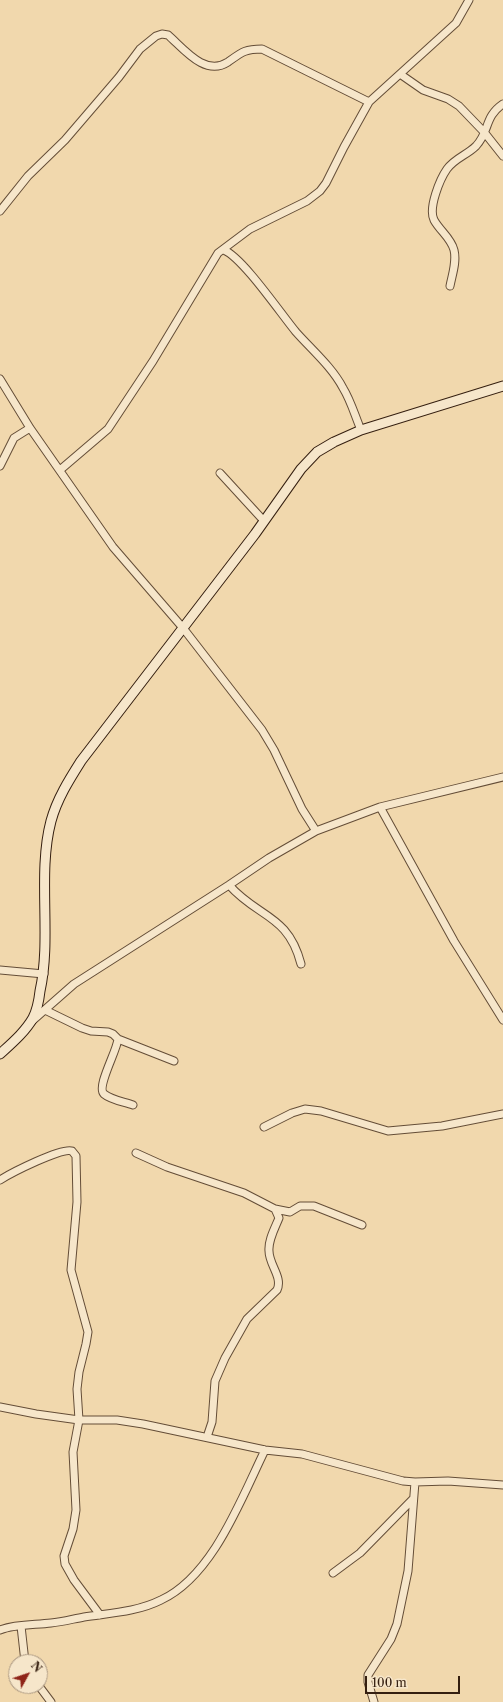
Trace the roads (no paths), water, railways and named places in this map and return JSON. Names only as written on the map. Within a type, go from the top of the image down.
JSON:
[{"type":"main road","points":[[0,1054],[26,1027],[33,1017],[38,1004],[44,974],[46,856],[51,821],[63,790],[81,761],[264,521],[301,469],[317,452],[334,442],[361,430],[503,386]]},
{"type":"street","points":[[60,470],[108,429],[172,331],[221,251],[250,229],[301,204],[320,191],[326,183],[369,102],[456,23],[468,0]]},
{"type":"street","points":[[0,211],[28,176],[66,140],[119,77],[140,49],[156,36],[162,34],[168,35],[196,60],[206,66],[220,66],[249,49],[262,49],[369,102]]},
{"type":"street","points":[[400,74],[423,90],[448,99],[459,106],[484,132],[503,156]]},
{"type":"street","points":[[450,286],[455,262],[454,251],[450,241],[433,219],[432,211],[434,200],[441,180],[447,169],[454,161],[475,148],[494,110],[503,104]]},
{"type":"street","points":[[224,250],[246,269],[297,333],[343,387],[361,430]]},
{"type":"street","points":[[0,379],[30,428],[113,547],[182,628],[262,730],[274,750],[302,809],[316,831]]},
{"type":"street","points":[[0,466],[14,438],[30,428]]},
{"type":"street","points":[[220,473],[264,521]]},
{"type":"street","points":[[26,1027],[74,984],[269,858],[316,831],[380,807],[503,777]]},
{"type":"street","points":[[380,807],[454,941],[503,1020]]},
{"type":"street","points":[[229,885],[238,896],[283,927],[290,936],[302,964]]},
{"type":"street","points":[[0,970],[44,974]]},
{"type":"street","points":[[45,1010],[82,1028],[91,1031],[108,1032],[113,1034],[118,1039],[174,1061]]},
{"type":"street","points":[[118,1039],[101,1088],[102,1092],[106,1096],[133,1105]]},
{"type":"street","points":[[264,1127],[292,1112],[304,1109],[321,1111],[388,1131],[442,1126],[503,1114]]},
{"type":"street","points":[[0,1180],[65,1150],[72,1151],[76,1156],[77,1202],[71,1270],[88,1332],[77,1388],[79,1420],[73,1452],[76,1510],[73,1529],[64,1556],[65,1564],[74,1580],[100,1615]]},
{"type":"street","points":[[136,1153],[167,1167],[244,1193],[275,1209],[290,1212],[300,1206],[314,1206],[362,1224]]},
{"type":"street","points":[[207,1437],[212,1422],[215,1381],[225,1358],[247,1319],[277,1290],[279,1286],[279,1280],[268,1251],[269,1243],[279,1218],[275,1209]]},
{"type":"street","points":[[0,1407],[79,1420],[117,1420],[207,1437],[265,1450],[302,1454],[403,1481],[448,1481],[503,1485]]},
{"type":"street","points":[[0,1630],[119,1612],[159,1601],[170,1596],[192,1577],[207,1560],[226,1530],[265,1450]]},
{"type":"street","points":[[374,1702],[368,1682],[368,1675],[391,1639],[398,1624],[408,1571],[415,1482]]},
{"type":"street","points":[[333,1573],[360,1553],[413,1498]]},
{"type":"street","points":[[21,1626],[24,1654]]}]
